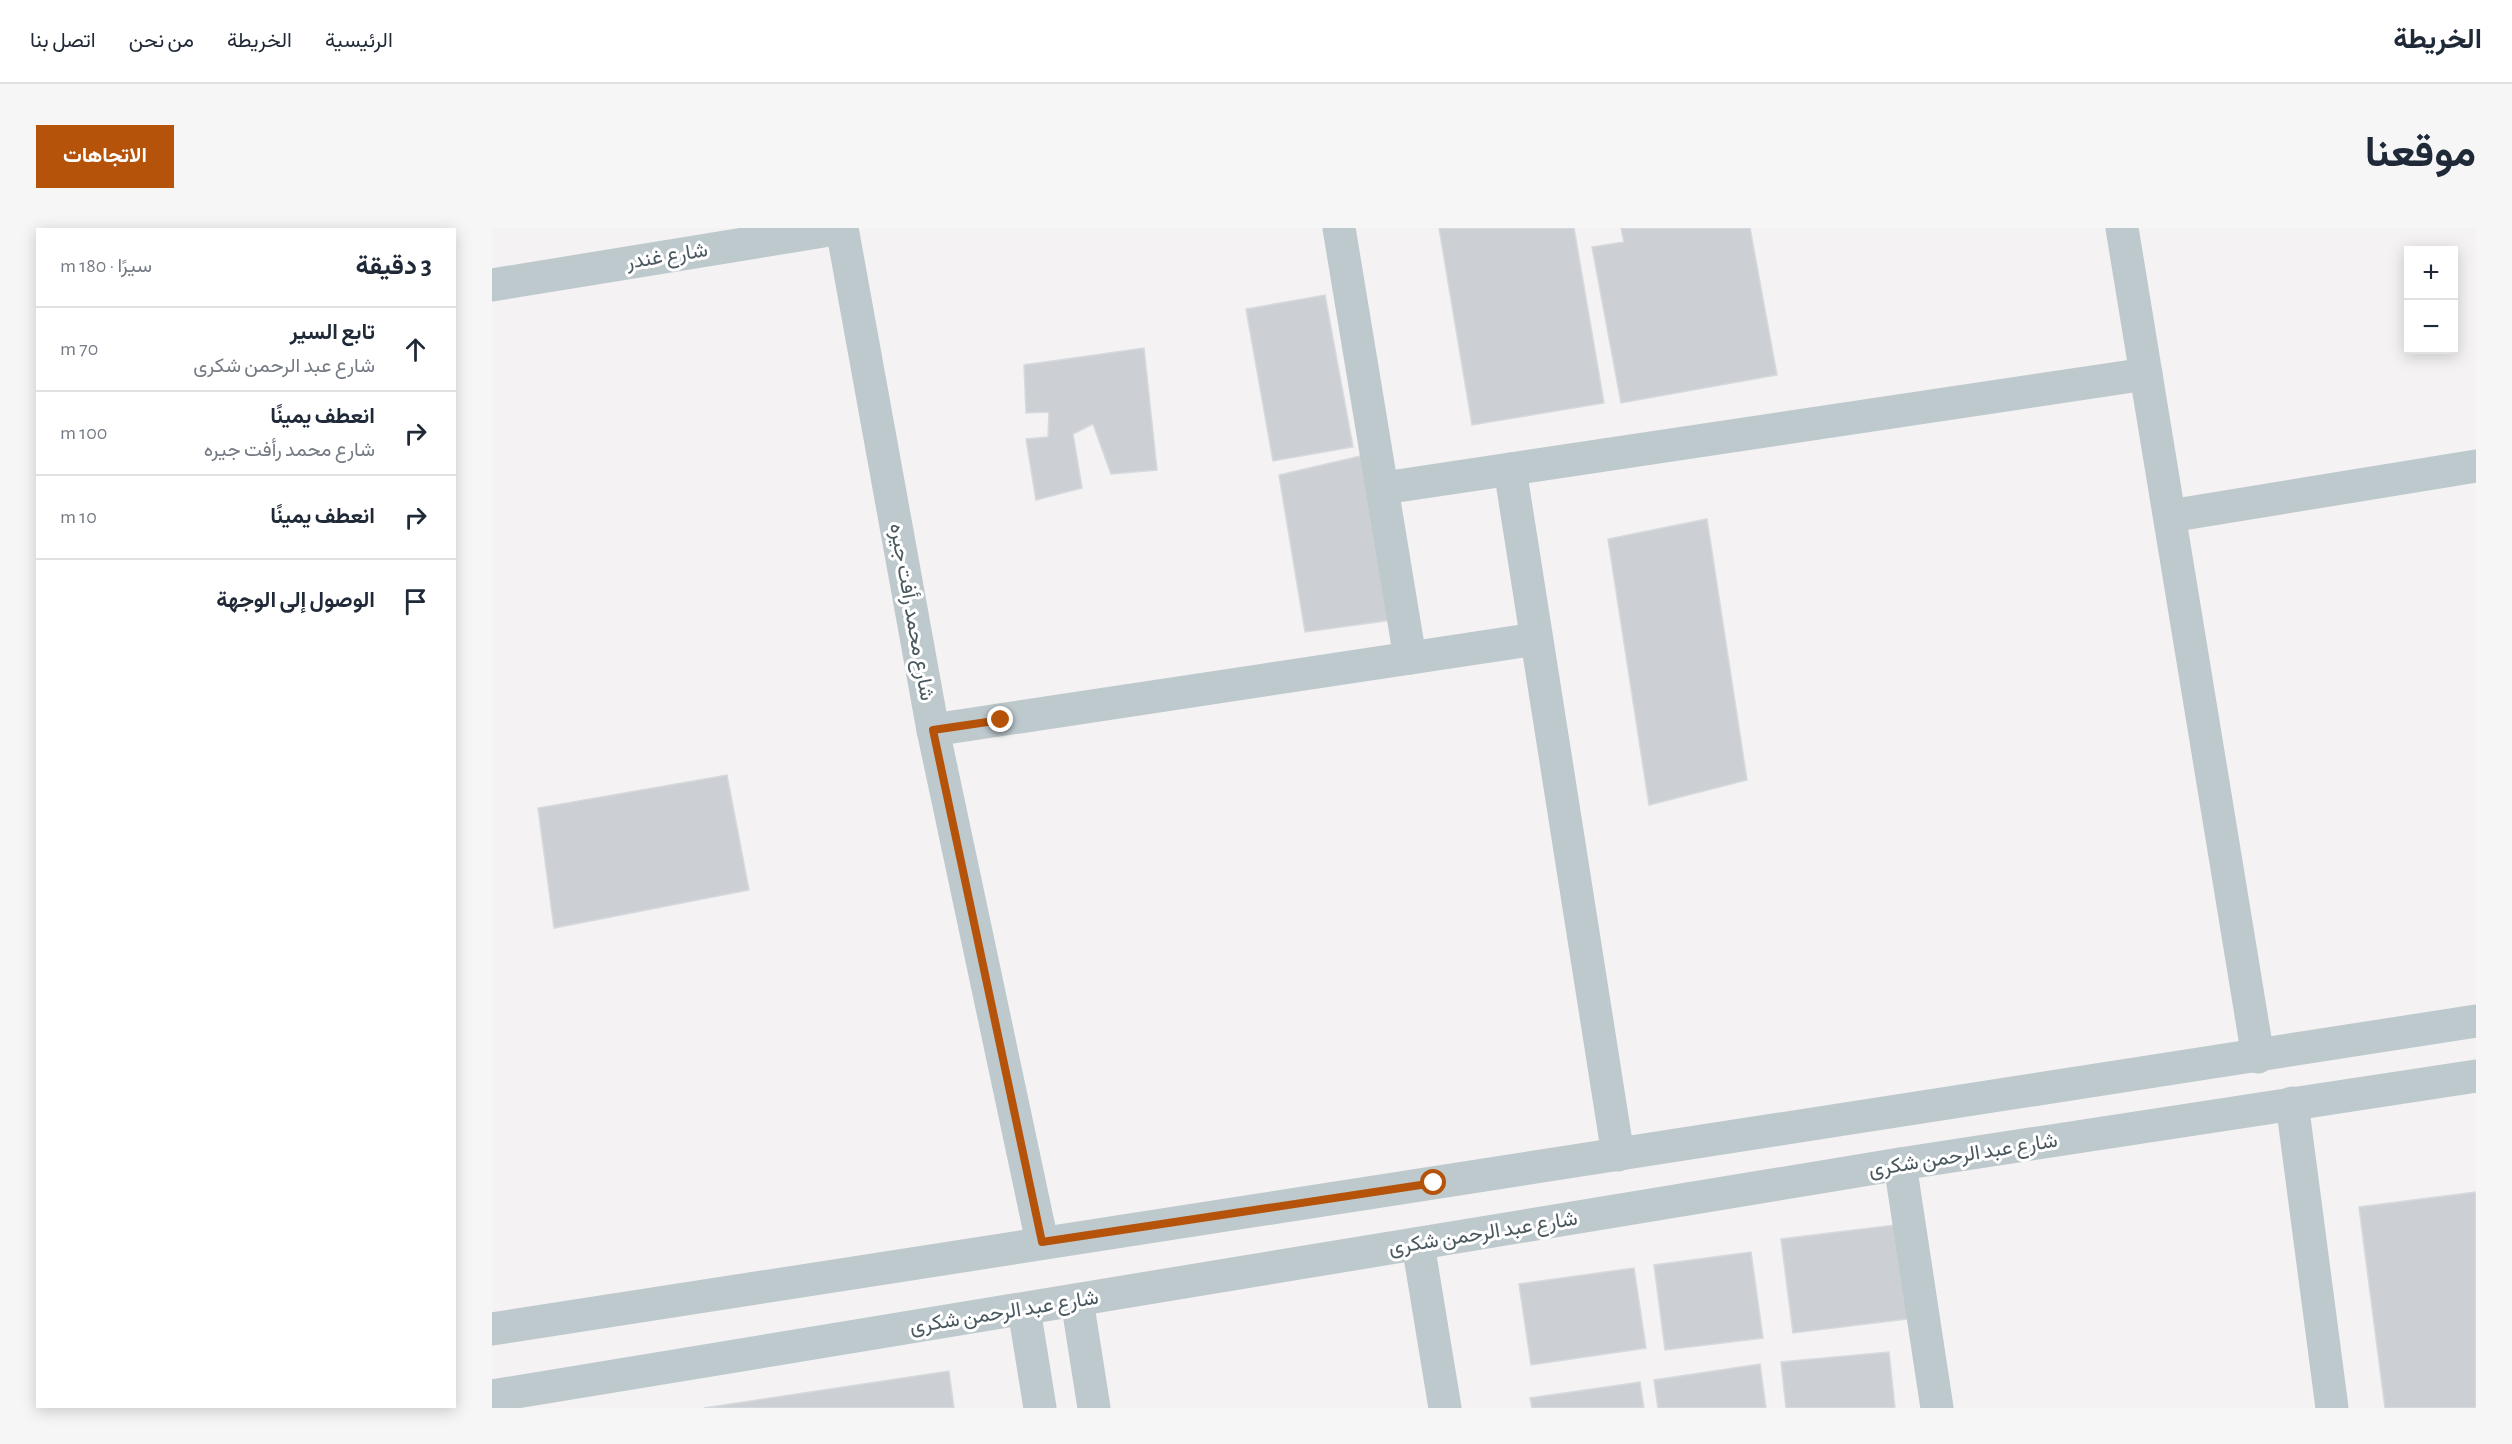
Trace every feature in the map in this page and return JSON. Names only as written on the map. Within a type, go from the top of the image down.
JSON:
[{"type":"street","name":"شارع غندر","points":[[492,285],[842,228]]},
{"type":"street","name":"شارع محمد رأفت جيره","points":[[842,228],[933,730],[1042,1242]]},
{"type":"street","points":[[1339,228],[1384,488],[1410,658]]},
{"type":"street","points":[[2122,228],[2258,1056]]},
{"type":"street","points":[[1384,488],[2146,374]]},
{"type":"street","points":[[2170,516],[2476,466]]},
{"type":"street","points":[[1510,469],[1618,1155]]},
{"type":"street","points":[[933,730],[1536,639]]},
{"type":"street","points":[[492,1329],[2476,1021]]},
{"type":"street","name":"شارع عبد الرحمن شكرى","points":[[492,1396],[1900,1164],[2476,1076]]},
{"type":"street","points":[[2292,1103],[2332,1408]]},
{"type":"street","points":[[1900,1164],[1937,1408]]},
{"type":"street","points":[[1418,1244],[1445,1408]]},
{"type":"street","points":[[1077,1300],[1094,1408]]},
{"type":"street","points":[[1024,1309],[1040,1408]]},
{"type":"building","points":[[1439,228],[1574,228],[1604,403],[1472,425]]},
{"type":"building","points":[[1621,228],[1750,228],[1777,375],[1621,403],[1592,247],[1624,242]]},
{"type":"building","points":[[1325,295],[1353,447],[1273,461],[1246,309]]},
{"type":"building","points":[[1144,348],[1157,470],[1111,474],[1093,424],[1073,434],[1082,488],[1036,500],[1026,439],[1048,437],[1049,412],[1026,413],[1024,365]]},
{"type":"building","points":[[1365,455],[1392,620],[1305,632],[1279,475]]},
{"type":"building","points":[[1707,519],[1747,780],[1649,805],[1608,539]]},
{"type":"building","points":[[727,775],[749,890],[554,928],[538,808]]},
{"type":"building","points":[[2476,1192],[2476,1408],[2385,1408],[2359,1207]]},
{"type":"building","points":[[1903,1224],[1915,1318],[1793,1333],[1781,1239]]},
{"type":"building","points":[[1751,1252],[1763,1338],[1665,1350],[1654,1265]]},
{"type":"building","points":[[1634,1268],[1646,1348],[1531,1365],[1519,1284]]},
{"type":"building","points":[[1889,1352],[1895,1408],[1786,1408],[1781,1362]]},
{"type":"building","points":[[1760,1364],[1766,1408],[1658,1408],[1654,1380]]},
{"type":"building","points":[[949,1371],[954,1408],[704,1408]]},
{"type":"building","points":[[1640,1382],[1644,1408],[1532,1408],[1530,1398]]},
{"type":"route","points":[[1001,720],[933,730],[1042,1242],[1434,1183]]}]
